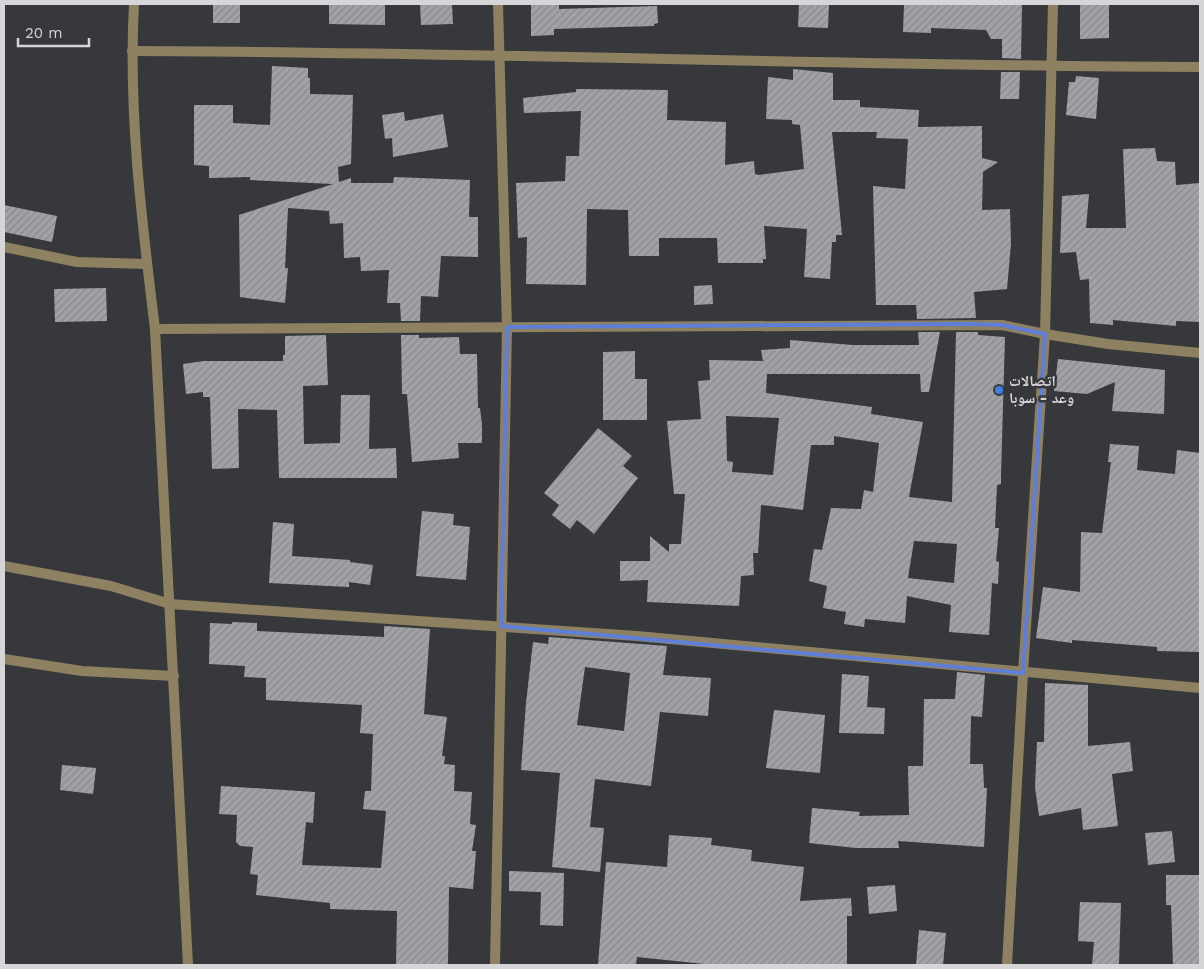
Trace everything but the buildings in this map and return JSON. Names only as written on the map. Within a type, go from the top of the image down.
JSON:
[{"type":"street","points":[[134,4],[132,51],[147,264],[155,329],[188,965]]},
{"type":"street","points":[[495,965],[507,326],[498,4]]},
{"type":"street","points":[[1007,965],[1023,672],[1045,334],[1053,4]]},
{"type":"street","points":[[132,51],[499,54],[1051,67],[1200,68]]},
{"type":"street","points":[[4,247],[77,262],[147,264]]},
{"type":"street","points":[[155,329],[968,324],[1002,325],[1045,334],[1163,351],[1200,353]]},
{"type":"street","points":[[4,566],[111,586],[170,604],[501,626],[769,647],[1200,688]]},
{"type":"street","points":[[4,659],[82,671],[174,676]]},
{"type":"highlighted area","points":[[968,324],[1002,325],[1045,334],[1023,673],[501,626],[507,327]]},
{"type":"place","name":"اتصالات وعد - سوبا","points":[[999,390]]}]
